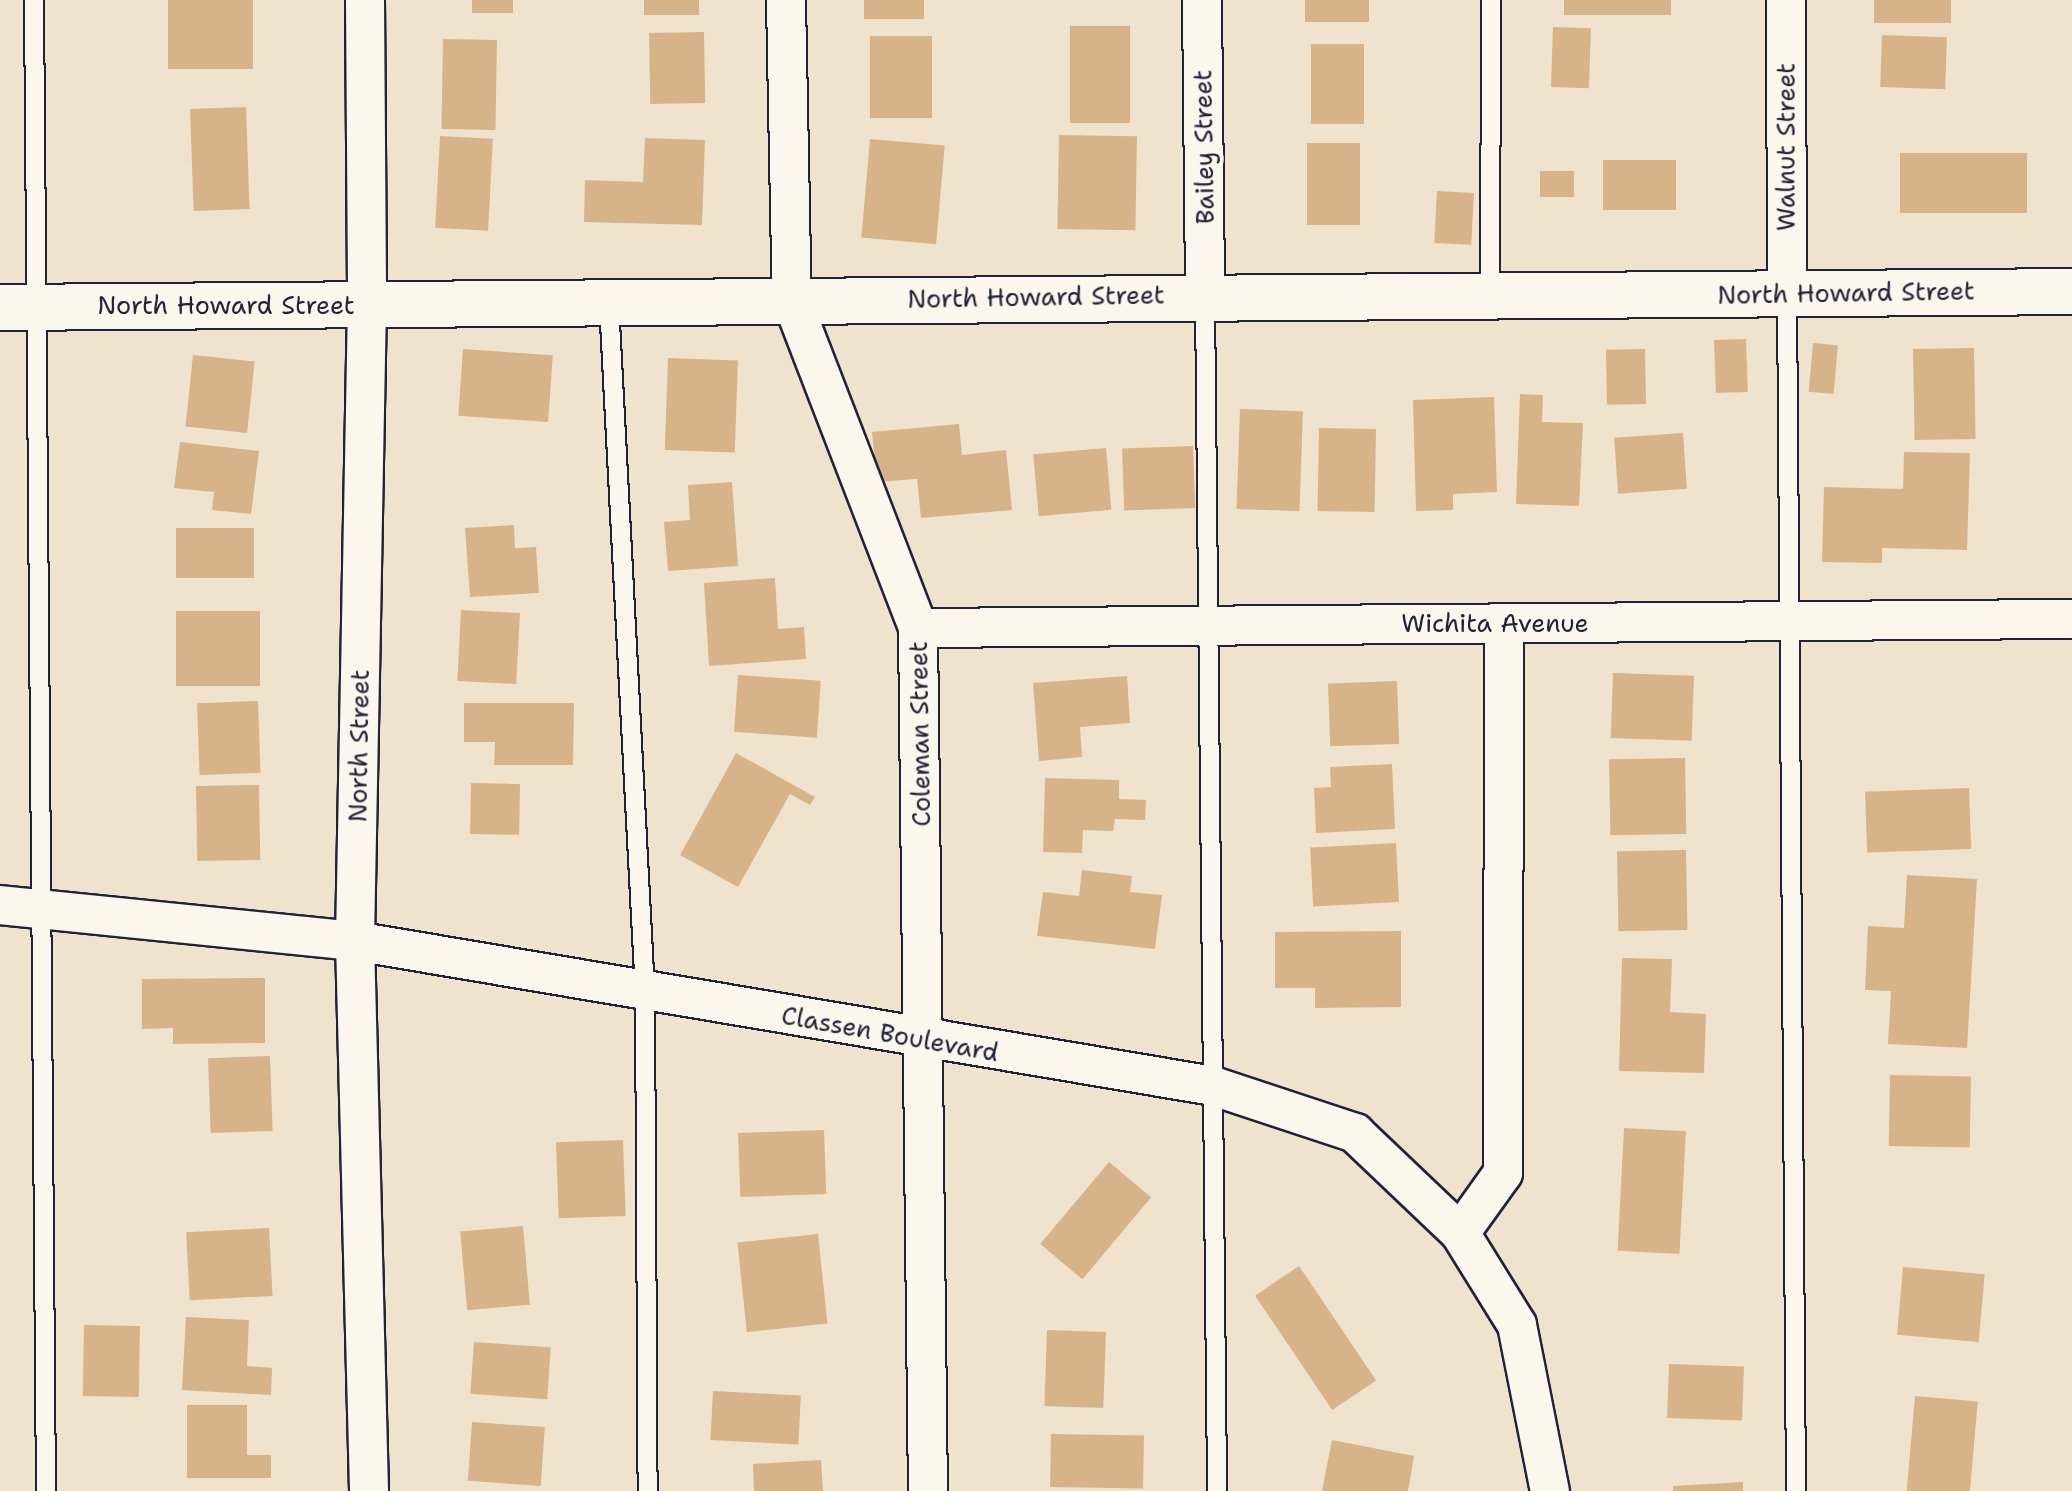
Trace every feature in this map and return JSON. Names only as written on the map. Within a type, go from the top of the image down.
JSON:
[{"type":"street","name":"North Street","points":[[365,0],[368,304],[354,940],[369,1491]]},
{"type":"street","name":"Coleman Street","points":[[786,0],[792,301],[918,628],[926,1042],[928,1491]]},
{"type":"street","name":"Bailey Street","points":[[1202,0],[1205,294]]},
{"type":"street","name":"Walnut Street","points":[[1786,0],[1787,294]]},
{"type":"street","name":"North Howard Street","points":[[18,307],[1205,294],[2072,291]]},
{"type":"street","name":"Wichita Avenue","points":[[918,628],[2072,618]]},
{"type":"street","points":[[1460,1233],[1504,1173],[1504,623]]},
{"type":"street","name":"Classen Boulevard","points":[[0,905],[354,940],[926,1042],[1213,1086],[1355,1133],[1460,1233],[1517,1325],[1550,1491]]},
{"type":"lane","points":[[34,0],[18,307],[39,906],[46,1491]]},
{"type":"lane","points":[[1490,296],[1491,0]]},
{"type":"lane","points":[[1205,294],[1217,1491]]},
{"type":"lane","points":[[1787,294],[1796,1491]]},
{"type":"lane","points":[[609,302],[645,992],[648,1491]]},
{"type":"building","points":[[168,0],[253,0],[253,69],[168,69]]},
{"type":"building","points":[[472,0],[513,0],[513,13],[472,13]]},
{"type":"building","points":[[644,0],[699,0],[699,15],[644,15]]},
{"type":"building","points":[[864,0],[924,0],[924,19],[864,19]]},
{"type":"building","points":[[1305,0],[1369,0],[1369,22],[1305,22]]},
{"type":"building","points":[[1564,0],[1671,0],[1671,15],[1564,15]]},
{"type":"building","points":[[1874,0],[1951,0],[1951,23],[1874,23]]},
{"type":"building","points":[[1070,26],[1130,26],[1130,123],[1070,123]]},
{"type":"building","points":[[1553,27],[1591,28],[1589,88],[1551,87]]},
{"type":"building","points":[[704,32],[705,103],[650,104],[649,33]]},
{"type":"building","points":[[1882,35],[1947,37],[1945,89],[1880,87]]},
{"type":"building","points":[[870,36],[932,36],[932,118],[870,118]]},
{"type":"building","points":[[443,39],[497,40],[495,130],[441,129]]},
{"type":"building","points":[[1311,44],[1364,44],[1364,124],[1311,124]]},
{"type":"building","points":[[246,107],[250,209],[194,211],[190,109]]},
{"type":"building","points":[[1059,135],[1137,136],[1135,230],[1057,229]]},
{"type":"building","points":[[440,136],[493,139],[488,231],[435,228]]},
{"type":"building","points":[[645,138],[705,140],[702,225],[584,222],[585,180],[643,182]]},
{"type":"building","points":[[870,139],[945,146],[936,244],[861,238]]},
{"type":"building","points":[[1307,143],[1360,143],[1360,225],[1307,225]]},
{"type":"building","points":[[1900,153],[2027,153],[2027,213],[1900,213]]},
{"type":"building","points":[[1603,160],[1676,160],[1676,210],[1603,210]]},
{"type":"building","points":[[1540,171],[1574,171],[1574,197],[1540,197]]},
{"type":"building","points":[[1437,191],[1474,193],[1471,245],[1434,243]]},
{"type":"building","points":[[1746,339],[1748,392],[1716,393],[1714,340]]},
{"type":"building","points":[[1813,343],[1838,345],[1834,394],[1809,392]]},
{"type":"building","points":[[1974,348],[1976,439],[1915,440],[1913,349]]},
{"type":"building","points":[[463,349],[553,355],[548,422],[458,416]]},
{"type":"building","points":[[1645,349],[1646,404],[1607,405],[1606,350]]},
{"type":"building","points":[[193,355],[255,361],[247,433],[185,427]]},
{"type":"building","points":[[668,358],[738,360],[735,452],[665,450]]},
{"type":"building","points":[[1520,394],[1543,395],[1542,422],[1583,423],[1579,506],[1516,504]]},
{"type":"building","points":[[1494,397],[1497,492],[1453,494],[1453,510],[1416,511],[1413,400]]},
{"type":"building","points":[[1240,409],[1303,411],[1299,511],[1237,509]]},
{"type":"building","points":[[959,424],[962,455],[1006,450],[1012,510],[921,518],[917,479],[877,482],[872,432]]},
{"type":"building","points":[[1319,428],[1376,429],[1375,512],[1318,511]]},
{"type":"building","points":[[1683,433],[1687,489],[1618,494],[1614,438]]},
{"type":"building","points":[[180,442],[259,451],[251,514],[212,510],[214,492],[174,488]]},
{"type":"building","points":[[1193,446],[1195,508],[1124,510],[1122,448]]},
{"type":"building","points":[[1106,448],[1111,510],[1039,516],[1033,454]]},
{"type":"building","points":[[1904,452],[1970,453],[1967,550],[1882,548],[1882,563],[1822,562],[1824,487],[1903,489]]},
{"type":"building","points":[[732,482],[738,566],[668,571],[664,522],[690,520],[688,485]]},
{"type":"building","points":[[514,525],[515,548],[536,547],[539,593],[470,597],[465,528]]},
{"type":"building","points":[[176,528],[254,528],[254,578],[176,578]]},
{"type":"building","points":[[775,578],[778,629],[804,627],[806,659],[709,666],[704,583]]},
{"type":"building","points":[[461,610],[520,613],[516,684],[457,681]]},
{"type":"building","points":[[176,611],[260,611],[260,686],[176,686]]},
{"type":"building","points":[[1613,673],[1694,676],[1692,741],[1611,738]]},
{"type":"building","points":[[738,675],[821,681],[817,738],[734,732]]},
{"type":"building","points":[[1127,676],[1130,723],[1080,727],[1082,757],[1039,761],[1033,683]]},
{"type":"building","points":[[1397,681],[1399,744],[1330,746],[1328,683]]},
{"type":"building","points":[[258,701],[261,773],[200,775],[197,703]]},
{"type":"building","points":[[464,703],[574,703],[573,765],[494,765],[495,742],[464,742]]},
{"type":"building","points":[[736,753],[815,797],[810,805],[790,794],[738,887],[680,855]]},
{"type":"building","points":[[1685,758],[1686,834],[1610,835],[1609,759]]},
{"type":"building","points":[[1392,764],[1395,829],[1316,833],[1314,788],[1331,787],[1330,767]]},
{"type":"building","points":[[1045,778],[1119,780],[1119,799],[1146,800],[1145,820],[1115,819],[1113,831],[1083,830],[1082,853],[1043,852]]},
{"type":"building","points":[[471,783],[520,784],[519,835],[470,834]]},
{"type":"building","points":[[259,785],[260,860],[197,861],[196,786]]},
{"type":"building","points":[[1969,788],[1971,849],[1867,853],[1865,792]]},
{"type":"building","points":[[1396,843],[1399,902],[1313,906],[1310,848]]},
{"type":"building","points":[[1686,850],[1687,930],[1618,931],[1617,851]]},
{"type":"building","points":[[1082,870],[1132,876],[1130,892],[1162,895],[1155,949],[1037,936],[1043,892],[1079,896]]},
{"type":"building","points":[[1907,875],[1977,879],[1967,1048],[1888,1044],[1891,991],[1865,990],[1868,926],[1904,928]]},
{"type":"building","points":[[1401,931],[1401,1007],[1315,1008],[1315,988],[1275,988],[1275,932]]},
{"type":"building","points":[[1622,958],[1672,959],[1670,1012],[1706,1014],[1704,1073],[1619,1071]]},
{"type":"building","points":[[265,978],[265,1043],[173,1044],[173,1028],[142,1029],[142,979]]},
{"type":"building","points":[[270,1056],[273,1131],[211,1133],[208,1058]]},
{"type":"building","points":[[1890,1075],[1971,1076],[1970,1147],[1889,1146]]},
{"type":"building","points":[[1624,1128],[1686,1131],[1679,1254],[1618,1251]]},
{"type":"building","points":[[824,1130],[826,1194],[740,1197],[738,1133]]},
{"type":"building","points":[[623,1140],[626,1216],[559,1218],[556,1142]]},
{"type":"building","points":[[1109,1162],[1151,1197],[1082,1279],[1040,1244]]},
{"type":"building","points":[[523,1226],[530,1305],[467,1310],[460,1231]]},
{"type":"building","points":[[269,1228],[273,1296],[190,1300],[186,1232]]},
{"type":"building","points":[[818,1234],[827,1324],[747,1332],[737,1242]]},
{"type":"building","points":[[1299,1266],[1376,1380],[1332,1410],[1255,1296]]},
{"type":"building","points":[[1903,1267],[1985,1274],[1979,1342],[1897,1335]]},
{"type":"building","points":[[186,1317],[249,1320],[247,1366],[272,1368],[271,1395],[182,1390]]},
{"type":"building","points":[[84,1325],[140,1326],[139,1397],[83,1396]]},
{"type":"building","points":[[1047,1330],[1106,1332],[1103,1408],[1044,1406]]},
{"type":"building","points":[[474,1342],[551,1347],[547,1399],[470,1394]]},
{"type":"building","points":[[1669,1364],[1744,1367],[1742,1421],[1667,1418]]},
{"type":"building","points":[[713,1391],[801,1396],[798,1445],[710,1440]]},
{"type":"building","points":[[1915,1396],[1978,1401],[1970,1491],[1907,1491]]},
{"type":"building","points":[[187,1405],[247,1405],[247,1455],[271,1455],[271,1478],[187,1478]]},
{"type":"building","points":[[472,1422],[545,1427],[541,1486],[468,1481]]},
{"type":"building","points":[[1051,1434],[1144,1436],[1143,1489],[1050,1487]]},
{"type":"building","points":[[1332,1440],[1414,1456],[1408,1491],[1322,1491]]},
{"type":"building","points":[[821,1460],[823,1491],[754,1491],[753,1464]]},
{"type":"building","points":[[1743,1482],[1743,1491],[1673,1491],[1673,1486]]}]
